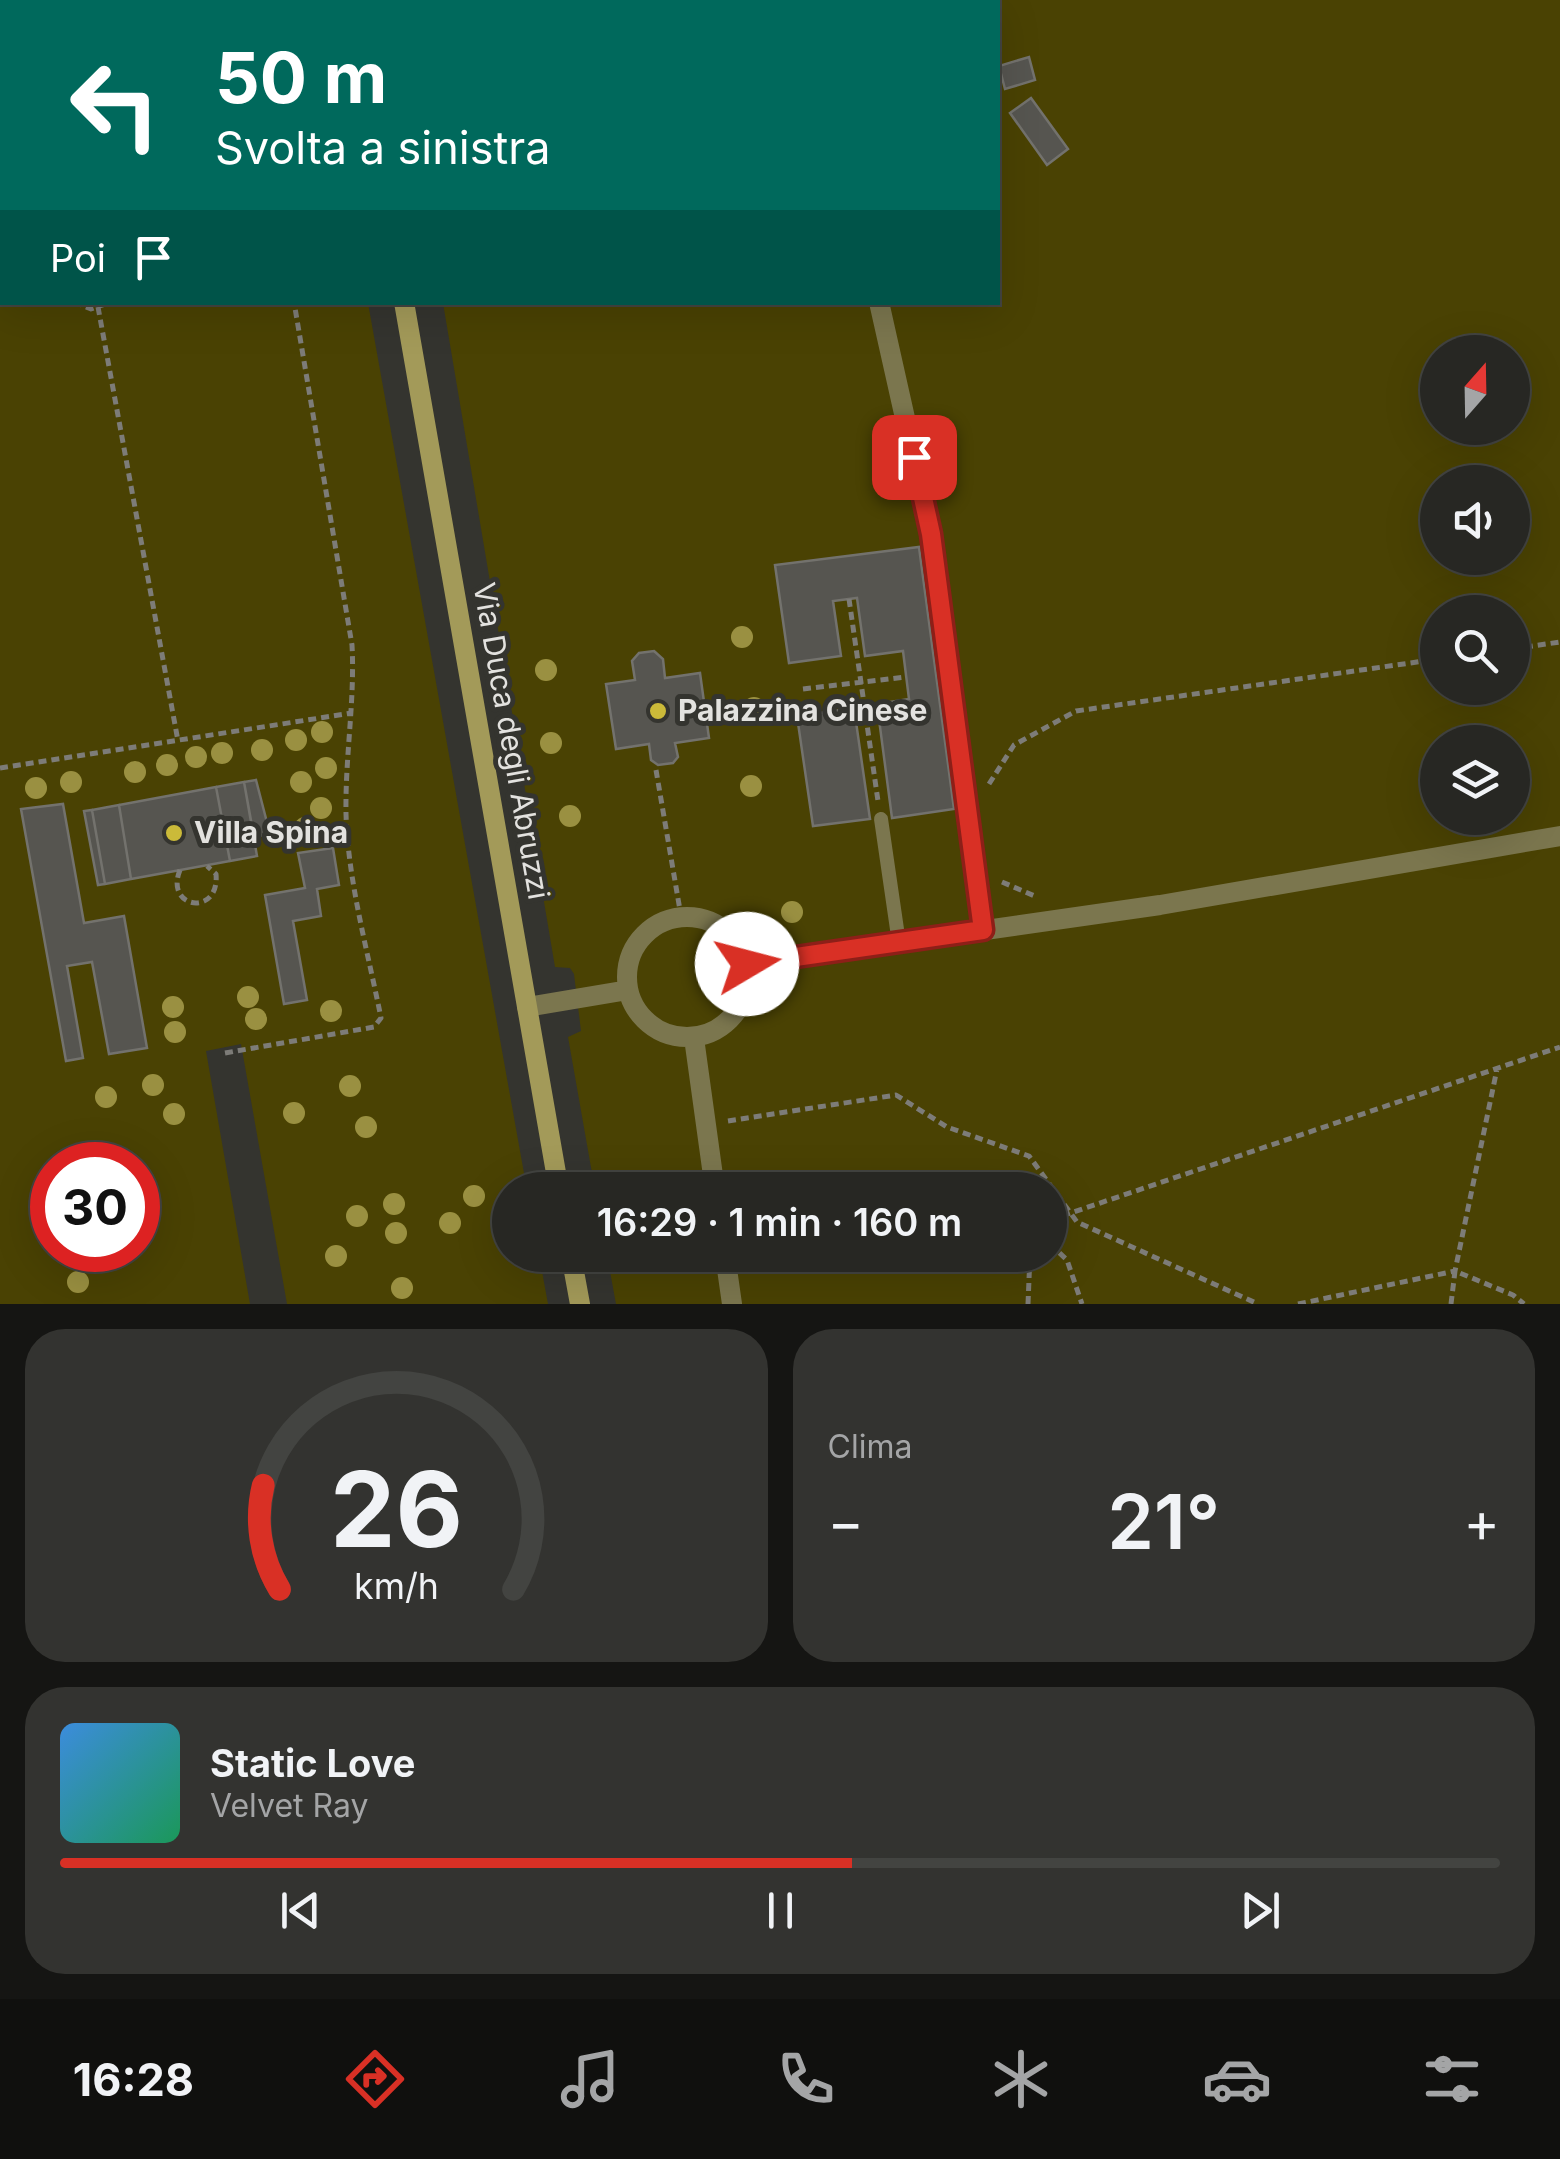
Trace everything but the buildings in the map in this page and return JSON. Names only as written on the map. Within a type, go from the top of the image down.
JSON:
[{"type":"street","name":"Via Duca degli Abruzzi","points":[[405,305],[557,1172]]},
{"type":"street","points":[[880,305],[931,534],[983,930]]},
{"type":"street","points":[[747,964],[1160,905],[1560,836]]},
{"type":"street","points":[[681,916],[699,917],[730,934],[747,964],[748,985],[742,1004],[730,1021],[694,1038],[659,1031],[645,1020],[628,990],[626,973],[638,941],[649,929],[681,916]]},
{"type":"street","points":[[527,1007],[628,990]]},
{"type":"street","points":[[694,1038],[713,1172]]},
{"type":"street","points":[[574,1272],[580,1304]]},
{"type":"street","points":[[727,1272],[732,1304]]},
{"type":"lane","points":[[881,818],[899,943]]},
{"type":"path","points":[[86,305],[104,305]]},
{"type":"path","points":[[225,1053],[374,1027],[380,1018],[346,817],[352,645],[295,305]]},
{"type":"path","points":[[98,308],[178,741]]},
{"type":"path","points":[[849,599],[881,818]]},
{"type":"path","points":[[1530,646],[1560,642]]},
{"type":"path","points":[[985,799],[989,782],[1014,745],[1076,711],[1420,663]]},
{"type":"path","points":[[802,688],[906,677]]},
{"type":"path","points":[[0,768],[352,713]]},
{"type":"path","points":[[656,770],[681,916]]},
{"type":"path","points":[[180,870],[176,880],[180,895],[186,901],[198,903],[209,898],[217,882],[207,866]]},
{"type":"path","points":[[1001,881],[1034,896],[1052,898]]},
{"type":"path","points":[[1067,1214],[1560,1047]]},
{"type":"path","points":[[1452,1304],[1455,1271],[1497,1068]]},
{"type":"path","points":[[706,1125],[896,1095],[947,1127],[1029,1156],[1077,1222],[1258,1304]]},
{"type":"path","points":[[1067,1260],[1082,1304]]},
{"type":"path","points":[[1298,1304],[1455,1271],[1524,1304]]},
{"type":"path","points":[[1028,1304],[1029,1272]]},
{"type":"shaded area","points":[[1000,0],[1560,0],[1560,1304],[616,1304],[610,1272],[1067,1272],[1067,1172],[592,1172],[568,1037],[581,1031],[570,968],[555,967],[443,305],[1000,305]]},
{"type":"shaded area","points":[[0,305],[368,305],[524,1172],[492,1172],[492,1272],[542,1272],[548,1304],[287,1304],[241,1044],[206,1051],[250,1304],[0,1304]]},
{"type":"place","name":"Palazzina Cinese","points":[[658,711]]},
{"type":"place","name":"Villa Spina","points":[[174,833]]},
{"type":"route","points":[[747,964],[983,930],[931,534],[914,457]]}]
